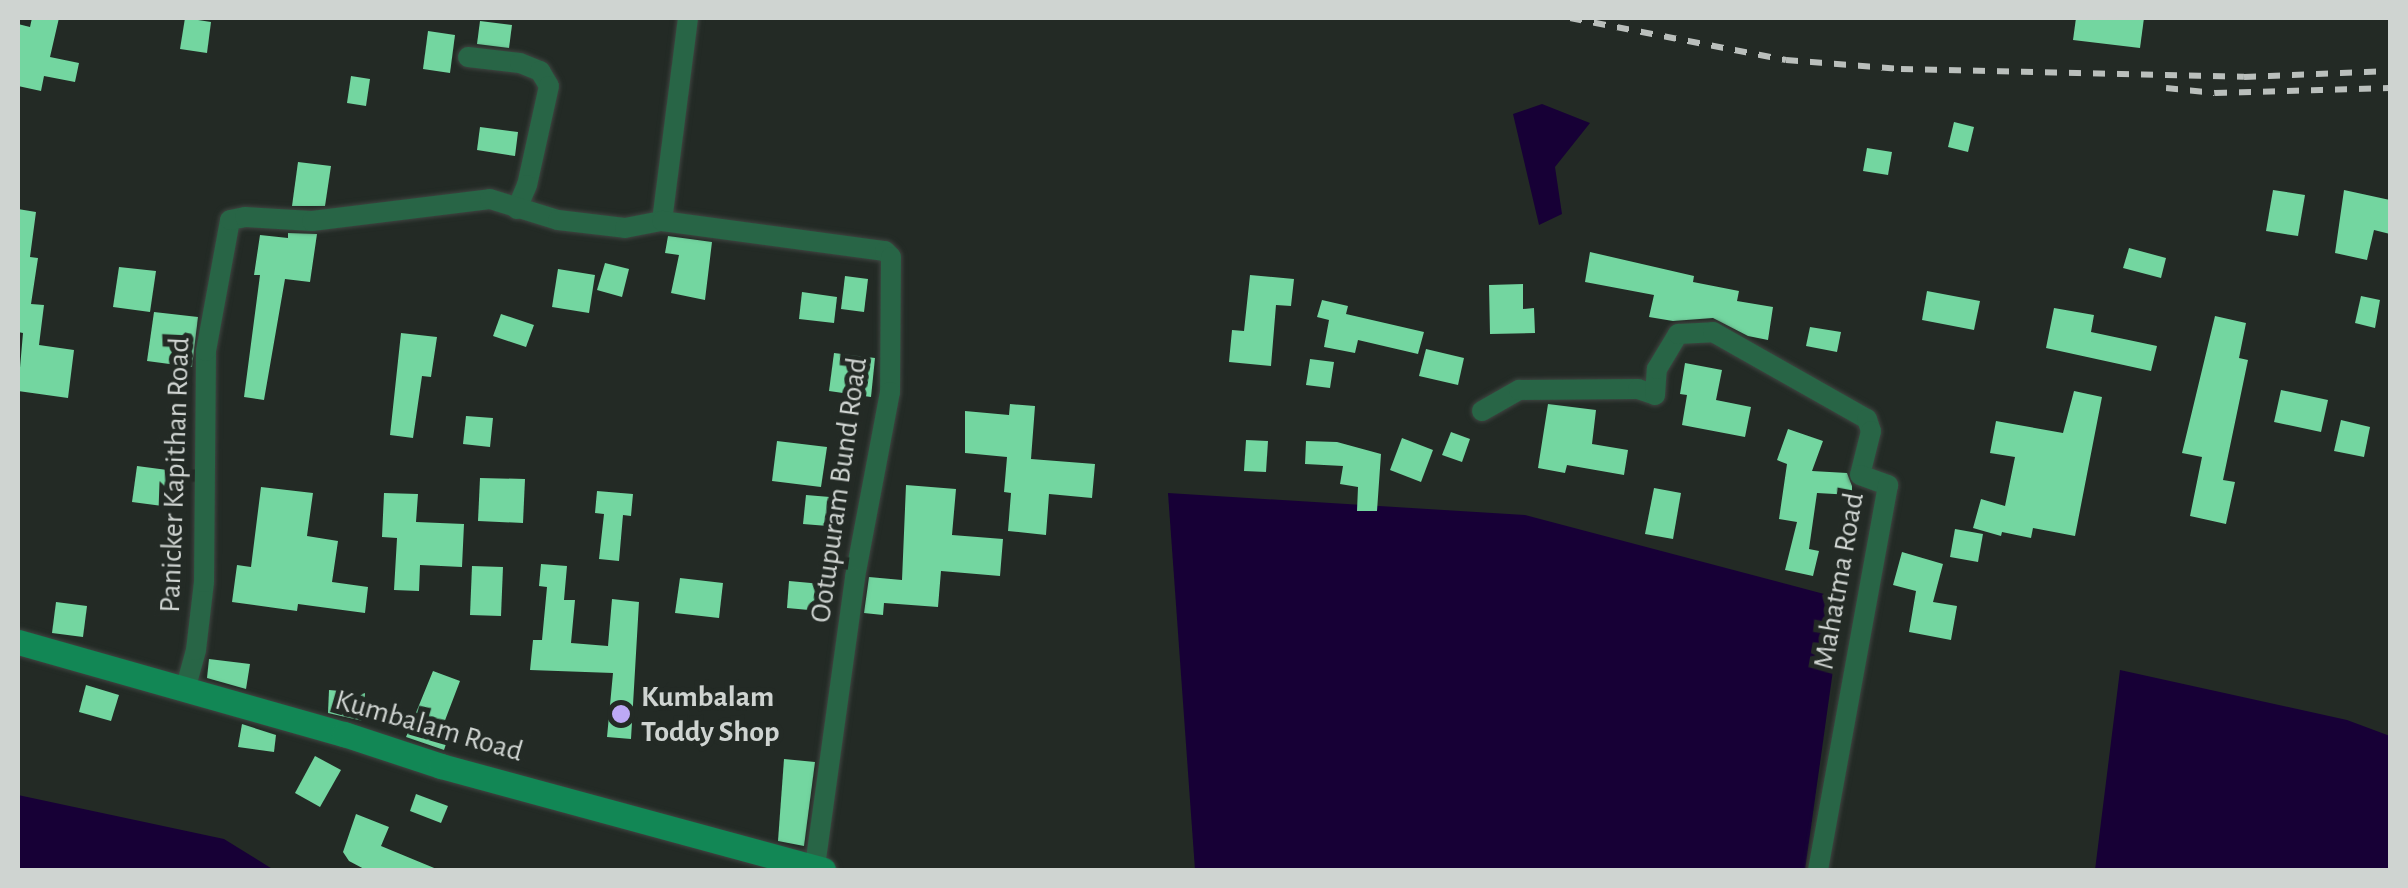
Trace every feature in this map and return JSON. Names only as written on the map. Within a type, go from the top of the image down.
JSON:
[{"type":"main road","name":"Kumbalam Road","points":[[18,642],[819,869]]},
{"type":"street","points":[[662,220],[688,18]]},
{"type":"street","points":[[468,57],[520,62],[540,72],[549,86],[527,185],[517,209]]},
{"type":"street","name":"Panicker Kapithan Road","points":[[185,690],[196,650],[204,582],[206,351],[230,220],[327,220],[422,209],[457,200],[490,199],[558,220],[625,228],[662,220]]},
{"type":"street","name":"Ootupuram Bund Road","points":[[662,220],[886,251],[891,257],[890,392],[855,578],[819,869]]},
{"type":"street","name":"Mahatma Road","points":[[1482,411],[1520,390],[1638,389],[1654,395],[1657,369],[1678,334],[1713,332],[1867,419],[1871,431],[1860,476],[1888,485],[1818,870]]},
{"type":"shaded area","points":[[1542,104],[1590,123],[1555,167],[1562,214],[1539,225],[1513,114]]},
{"type":"shaded area","points":[[1168,493],[1525,515],[1843,599],[1805,870],[1195,870]]},
{"type":"shaded area","points":[[2120,670],[2347,720],[2390,736],[2390,870],[2095,870]]},
{"type":"shaded area","points":[[18,795],[224,839],[274,870],[18,870]]},
{"type":"building","points":[[32,18],[59,18],[50,57],[79,63],[75,82],[44,76],[41,91],[18,86],[18,24],[30,27]]},
{"type":"building","points":[[185,18],[211,22],[207,53],[180,49]]},
{"type":"building","points":[[2076,18],[2144,18],[2140,48],[2073,40]]},
{"type":"building","points":[[480,21],[512,25],[509,48],[477,44]]},
{"type":"building","points":[[428,31],[455,35],[450,73],[423,69]]},
{"type":"building","points":[[351,76],[370,79],[366,106],[347,103]]},
{"type":"building","points":[[1954,122],[1974,127],[1968,152],[1948,147]]},
{"type":"building","points":[[480,127],[518,132],[515,156],[477,150]]},
{"type":"building","points":[[1867,148],[1892,152],[1888,175],[1863,171]]},
{"type":"building","points":[[298,162],[331,166],[325,206],[292,206]]},
{"type":"building","points":[[2273,190],[2305,195],[2298,236],[2266,231]]},
{"type":"building","points":[[2344,190],[2390,200],[2390,234],[2374,230],[2367,260],[2335,253]]},
{"type":"building","points":[[18,209],[36,212],[30,257],[38,258],[31,304],[44,305],[39,345],[74,350],[68,398],[18,391],[23,333],[18,332]]},
{"type":"building","points":[[288,233],[317,234],[310,282],[285,279],[264,400],[244,397],[260,275],[254,275],[260,235],[288,238]]},
{"type":"building","points":[[668,236],[712,242],[705,300],[671,293],[679,255],[665,253]]},
{"type":"building","points":[[2129,248],[2166,258],[2161,278],[2123,268]]},
{"type":"building","points":[[1590,252],[1694,276],[1693,282],[1739,291],[1737,301],[1773,307],[1768,340],[1748,336],[1713,318],[1673,321],[1649,317],[1654,295],[1585,282]]},
{"type":"building","points":[[605,263],[629,269],[622,297],[597,290]]},
{"type":"building","points":[[119,267],[156,271],[150,312],[113,307]]},
{"type":"building","points":[[558,269],[595,275],[589,313],[552,307]]},
{"type":"building","points":[[1250,275],[1294,279],[1291,306],[1276,305],[1271,366],[1229,362],[1232,330],[1244,331]]},
{"type":"building","points":[[845,276],[868,279],[864,312],[841,309]]},
{"type":"building","points":[[1523,284],[1523,309],[1534,308],[1535,333],[1490,334],[1489,285]]},
{"type":"building","points":[[1927,291],[1980,301],[1974,330],[1922,320]]},
{"type":"building","points":[[802,292],[837,297],[834,323],[799,319]]},
{"type":"building","points":[[2361,296],[2380,300],[2375,328],[2355,323]]},
{"type":"building","points":[[1322,300],[1348,306],[1346,314],[1424,332],[1418,354],[1358,340],[1355,353],[1324,347],[1329,320],[1317,317]]},
{"type":"building","points":[[2054,308],[2094,315],[2091,332],[2157,346],[2151,371],[2046,348]]},
{"type":"building","points":[[154,312],[198,317],[192,367],[147,361]]},
{"type":"building","points":[[501,314],[534,325],[526,347],[493,336]]},
{"type":"building","points":[[2215,316],[2246,323],[2239,358],[2248,360],[2223,480],[2235,482],[2226,524],[2190,516],[2202,457],[2182,453]]},
{"type":"building","points":[[1810,327],[1841,332],[1837,352],[1806,346]]},
{"type":"building","points":[[401,333],[437,337],[431,377],[422,376],[413,438],[390,435]]},
{"type":"building","points":[[1426,349],[1464,358],[1458,385],[1419,376]]},
{"type":"building","points":[[834,353],[875,358],[871,397],[829,391]]},
{"type":"building","points":[[1310,359],[1334,362],[1330,388],[1306,385]]},
{"type":"building","points":[[1685,363],[1722,370],[1716,400],[1751,407],[1745,437],[1682,425],[1687,395],[1680,394]]},
{"type":"building","points":[[2281,390],[2328,400],[2321,432],[2274,422]]},
{"type":"building","points":[[2074,391],[2102,397],[2075,536],[2033,528],[2031,538],[2002,532],[2001,536],[1973,528],[1981,499],[2005,506],[2015,457],[1990,453],[1996,421],[2063,433]]},
{"type":"building","points":[[1010,404],[1035,406],[1031,459],[1095,464],[1092,498],[1049,494],[1046,535],[1008,531],[1011,493],[1004,492],[1007,457],[965,453],[965,411],[1009,415]]},
{"type":"building","points":[[1548,404],[1596,410],[1592,444],[1628,450],[1624,475],[1567,465],[1565,473],[1538,468]]},
{"type":"building","points":[[466,416],[493,418],[490,447],[463,444]]},
{"type":"building","points":[[2341,420],[2370,427],[2364,457],[2334,451]]},
{"type":"building","points":[[1788,429],[1823,441],[1812,471],[1847,473],[1852,486],[1852,495],[1817,493],[1809,549],[1819,551],[1813,576],[1785,570],[1797,522],[1779,519],[1787,464],[1777,460]]},
{"type":"building","points":[[1451,432],[1470,439],[1462,462],[1442,455]]},
{"type":"building","points":[[1402,438],[1433,450],[1421,482],[1390,470]]},
{"type":"building","points":[[1246,440],[1268,441],[1266,472],[1244,471]]},
{"type":"building","points":[[777,441],[827,447],[821,487],[772,481]]},
{"type":"building","points":[[1306,441],[1337,442],[1381,454],[1377,511],[1357,511],[1358,487],[1340,484],[1343,466],[1305,464]]},
{"type":"building","points":[[137,466],[175,471],[170,507],[132,502]]},
{"type":"building","points":[[480,478],[525,479],[523,523],[478,521]]},
{"type":"building","points":[[906,485],[956,489],[952,535],[1003,539],[1000,576],[941,571],[938,607],[884,603],[883,615],[864,613],[869,577],[902,580]]},
{"type":"building","points":[[261,487],[313,493],[307,536],[338,541],[332,582],[368,587],[365,613],[298,604],[297,611],[232,602],[237,565],[251,567]]},
{"type":"building","points":[[1654,488],[1681,493],[1673,539],[1645,534]]},
{"type":"building","points":[[597,491],[633,494],[631,516],[623,515],[619,561],[599,559],[604,514],[595,513]]},
{"type":"building","points":[[384,493],[418,494],[416,522],[464,524],[462,567],[420,565],[419,591],[394,590],[397,538],[382,537]]},
{"type":"building","points":[[806,495],[842,498],[840,527],[803,524]]},
{"type":"building","points":[[1955,529],[1983,534],[1978,562],[1950,557]]},
{"type":"building","points":[[1902,552],[1943,564],[1933,602],[1957,606],[1951,640],[1909,632],[1916,591],[1893,585]]},
{"type":"building","points":[[541,564],[567,566],[564,600],[575,600],[571,643],[608,646],[612,599],[639,602],[631,739],[607,737],[613,673],[530,670],[533,640],[542,640],[547,587],[539,586]]},
{"type":"building","points":[[472,566],[503,567],[501,616],[470,615]]},
{"type":"building","points":[[680,578],[723,583],[719,618],[675,613]]},
{"type":"building","points":[[789,581],[822,584],[820,611],[787,608]]},
{"type":"building","points":[[56,602],[87,606],[83,637],[52,633]]},
{"type":"building","points":[[209,659],[250,664],[246,689],[207,678]]},
{"type":"building","points":[[433,671],[460,681],[444,723],[452,726],[444,750],[406,737]]},
{"type":"building","points":[[86,685],[119,695],[111,721],[79,712]]},
{"type":"building","points":[[329,690],[365,693],[363,721],[328,713]]},
{"type":"building","points":[[242,724],[276,735],[274,752],[238,747]]},
{"type":"building","points":[[315,756],[341,770],[320,807],[295,793]]},
{"type":"building","points":[[784,759],[815,762],[804,846],[778,841]]},
{"type":"building","points":[[416,794],[448,806],[441,823],[410,811]]},
{"type":"building","points":[[356,814],[389,827],[381,846],[439,870],[366,870],[349,861],[343,852]]},
{"type":"railway","points":[[1570,18],[1786,60],[1901,69],[2244,77],[2390,71]]},
{"type":"railway","points":[[2166,88],[2215,93],[2390,88]]},
{"type":"place","name":"Kumbalam Toddy Shop","points":[[621,714]]}]
